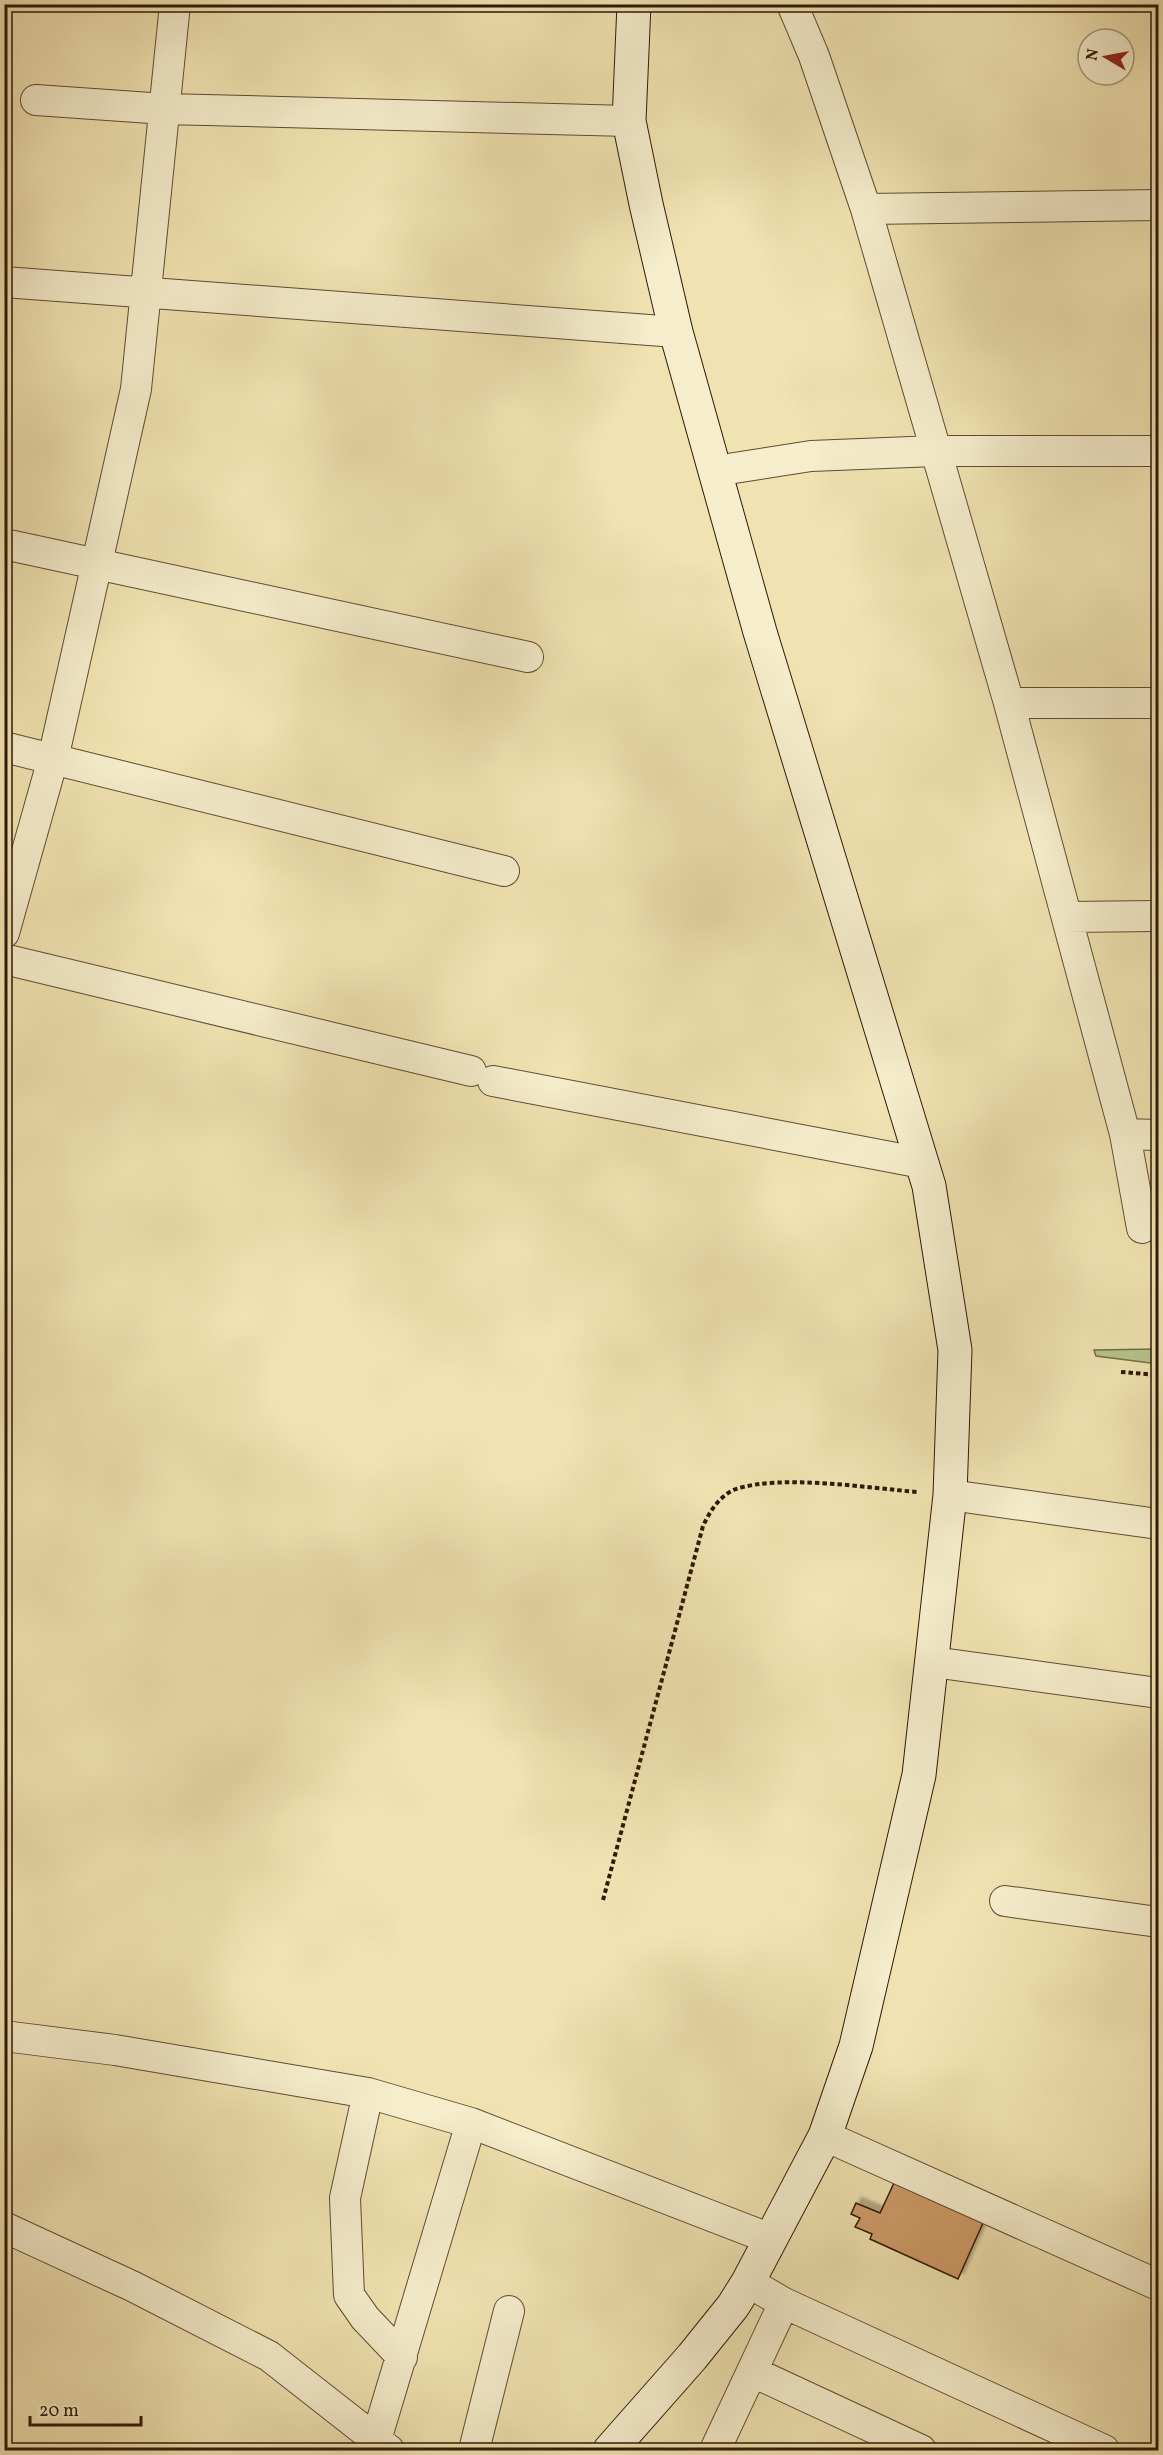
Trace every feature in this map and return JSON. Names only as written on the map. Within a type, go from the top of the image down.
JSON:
[{"type":"main road","points":[[610,2451],[692,2357],[733,2306],[748,2282],[825,2136],[856,2046],[919,1776],[950,1495],[955,1350],[929,1186],[760,632],[676,332],[629,121],[634,4]]},
{"type":"street","points":[[4,933],[53,759],[136,389],[175,4]]},
{"type":"street","points":[[792,4],[814,56],[866,209],[1010,703],[1125,1134],[1142,1228]]},
{"type":"street","points":[[36,100],[165,110],[629,121]]},
{"type":"street","points":[[866,209],[1158,205]]},
{"type":"street","points":[[4,282],[676,332]]},
{"type":"street","points":[[715,471],[811,456],[935,451],[1158,451]]},
{"type":"street","points":[[4,544],[528,657]]},
{"type":"street","points":[[1010,703],[1158,703]]},
{"type":"street","points":[[4,747],[504,872]]},
{"type":"street","points":[[1066,917],[1158,916]]},
{"type":"street","points":[[4,959],[482,1076],[922,1163]]},
{"type":"street","points":[[1125,1134],[1158,1135]]},
{"type":"street","points":[[950,1495],[1158,1524]]},
{"type":"street","points":[[933,1662],[1158,1694]]},
{"type":"street","points":[[1005,1901],[1158,1922]]},
{"type":"street","points":[[4,2036],[127,2052],[368,2092],[471,2123],[771,2238]]},
{"type":"street","points":[[368,2092],[345,2198],[349,2295],[365,2318],[402,2357]]},
{"type":"street","points":[[4,2227],[132,2286],[269,2356],[383,2445],[402,2357],[471,2123]]},
{"type":"street","points":[[825,2136],[1158,2286]]},
{"type":"street","points":[[748,2282],[784,2303],[1104,2451]]},
{"type":"street","points":[[715,2451],[784,2303]]},
{"type":"street","points":[[474,2451],[509,2311]]},
{"type":"street","points":[[753,2372],[921,2451]]},
{"type":"path","points":[[1122,1372],[1158,1375]]},
{"type":"path","points":[[603,1900],[703,1526],[713,1506],[735,1489],[775,1483],[828,1484],[950,1495]]},
{"type":"green space","points":[[1158,1349],[1158,1364],[1096,1356],[1094,1350]]},
{"type":"building","points":[[894,2183],[983,2223],[958,2279],[870,2239],[872,2234],[855,2227],[860,2218],[851,2214],[856,2203],[880,2213]]}]
